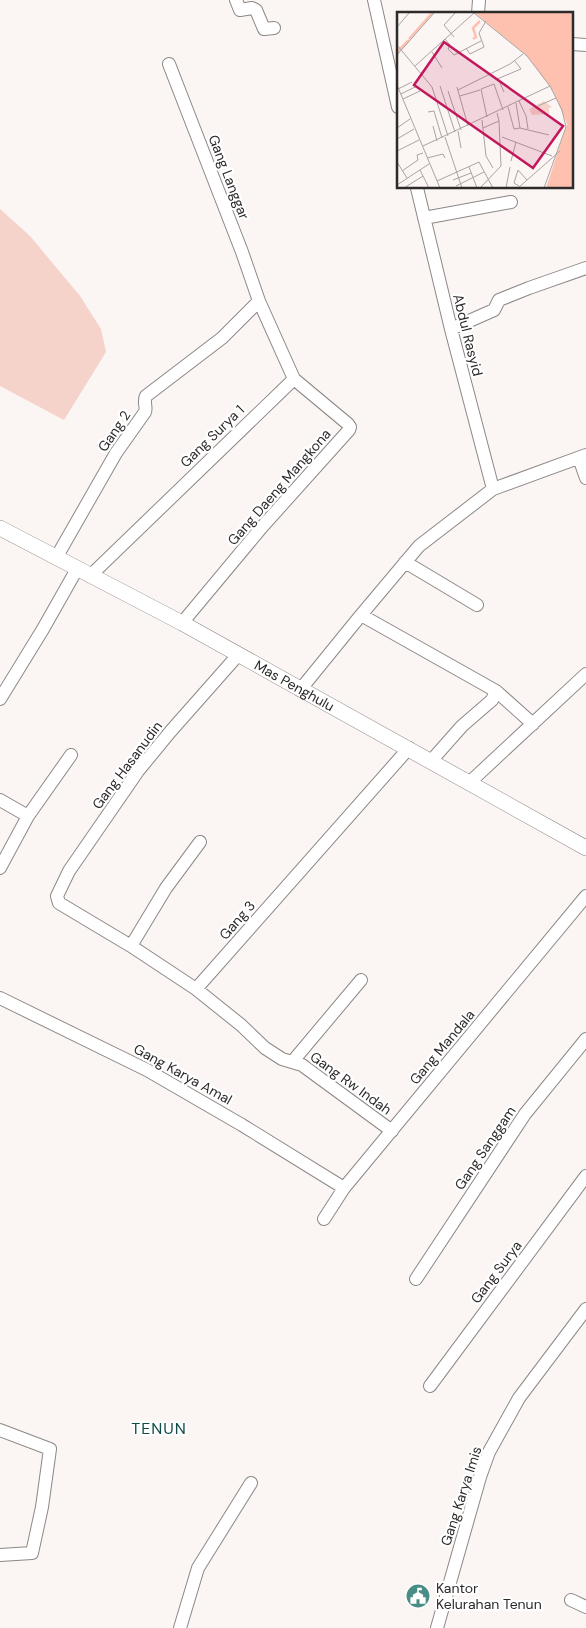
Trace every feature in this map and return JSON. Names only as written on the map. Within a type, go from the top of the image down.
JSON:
[{"type":"street","points":[[236,0],[240,10],[252,8],[256,10],[264,29],[274,28]]},
{"type":"street","points":[[374,0],[397,103]]},
{"type":"street","name":"Gang Langgar","points":[[169,64],[242,252],[259,301]]},
{"type":"street","name":"Abdul Rasyid","points":[[417,189],[451,329],[493,489]]},
{"type":"street","points":[[424,218],[511,202]]},
{"type":"street","points":[[451,329],[494,310],[499,300],[586,268]]},
{"type":"street","points":[[259,301],[294,380]]},
{"type":"street","name":"Gang 2","points":[[56,558],[116,453],[144,412],[146,408],[144,399],[146,396],[222,338],[259,301]]},
{"type":"street","name":"Gang Surya 1","points":[[0,699],[39,636],[84,572],[294,380]]},
{"type":"street","name":"Gang Daeng Mangkona","points":[[182,623],[262,528],[350,430],[348,424],[294,380]]},
{"type":"street","points":[[300,690],[419,546],[493,489],[582,457],[586,478]]},
{"type":"street","name":"Mas Penghulu","points":[[0,528],[182,623],[586,848]]},
{"type":"street","points":[[405,562],[478,606]]},
{"type":"street","points":[[361,615],[496,691],[533,724]]},
{"type":"street","name":"Gang Hasanudin","points":[[131,946],[59,903],[58,891],[69,871],[138,771],[238,654]]},
{"type":"street","points":[[469,783],[586,674]]},
{"type":"street","points":[[431,761],[462,726],[492,700],[496,691]]},
{"type":"street","name":"Gang 3","points":[[196,990],[408,748]]},
{"type":"street","points":[[0,868],[28,816],[71,755]]},
{"type":"street","points":[[0,800],[28,816]]},
{"type":"street","points":[[196,990],[131,946],[166,888],[200,842]]},
{"type":"street","name":"Gang Mandala","points":[[324,1219],[344,1188],[586,896]]},
{"type":"street","points":[[293,1061],[361,980]]},
{"type":"street","name":"Gang Rw Indah","points":[[196,990],[241,1025],[265,1048],[282,1059],[302,1065],[392,1131]]},
{"type":"street","name":"Gang Karya Amal","points":[[0,998],[147,1070],[242,1125],[344,1188]]},
{"type":"street","name":"Gang Sanggam","points":[[416,1279],[525,1114],[586,1039]]},
{"type":"street","name":"Gang Surya","points":[[430,1386],[586,1176]]},
{"type":"street","name":"Gang Karya Imis","points":[[437,1628],[480,1477],[489,1452],[519,1398],[586,1309]]},
{"type":"street","points":[[0,1430],[50,1450],[42,1507],[32,1553],[0,1556]]},
{"type":"street","points":[[180,1628],[198,1568],[251,1483]]},
{"type":"street","points":[[571,1600],[586,1607]]},
{"type":"shaded area","points":[[0,209],[30,236],[80,296],[101,329],[106,352],[64,420],[0,386]]},
{"type":"place","name":"Kantor Kelurahan Tenun","points":[[418,1596]]},
{"type":"district","name":"TENUN","points":[[159,1428]]}]
